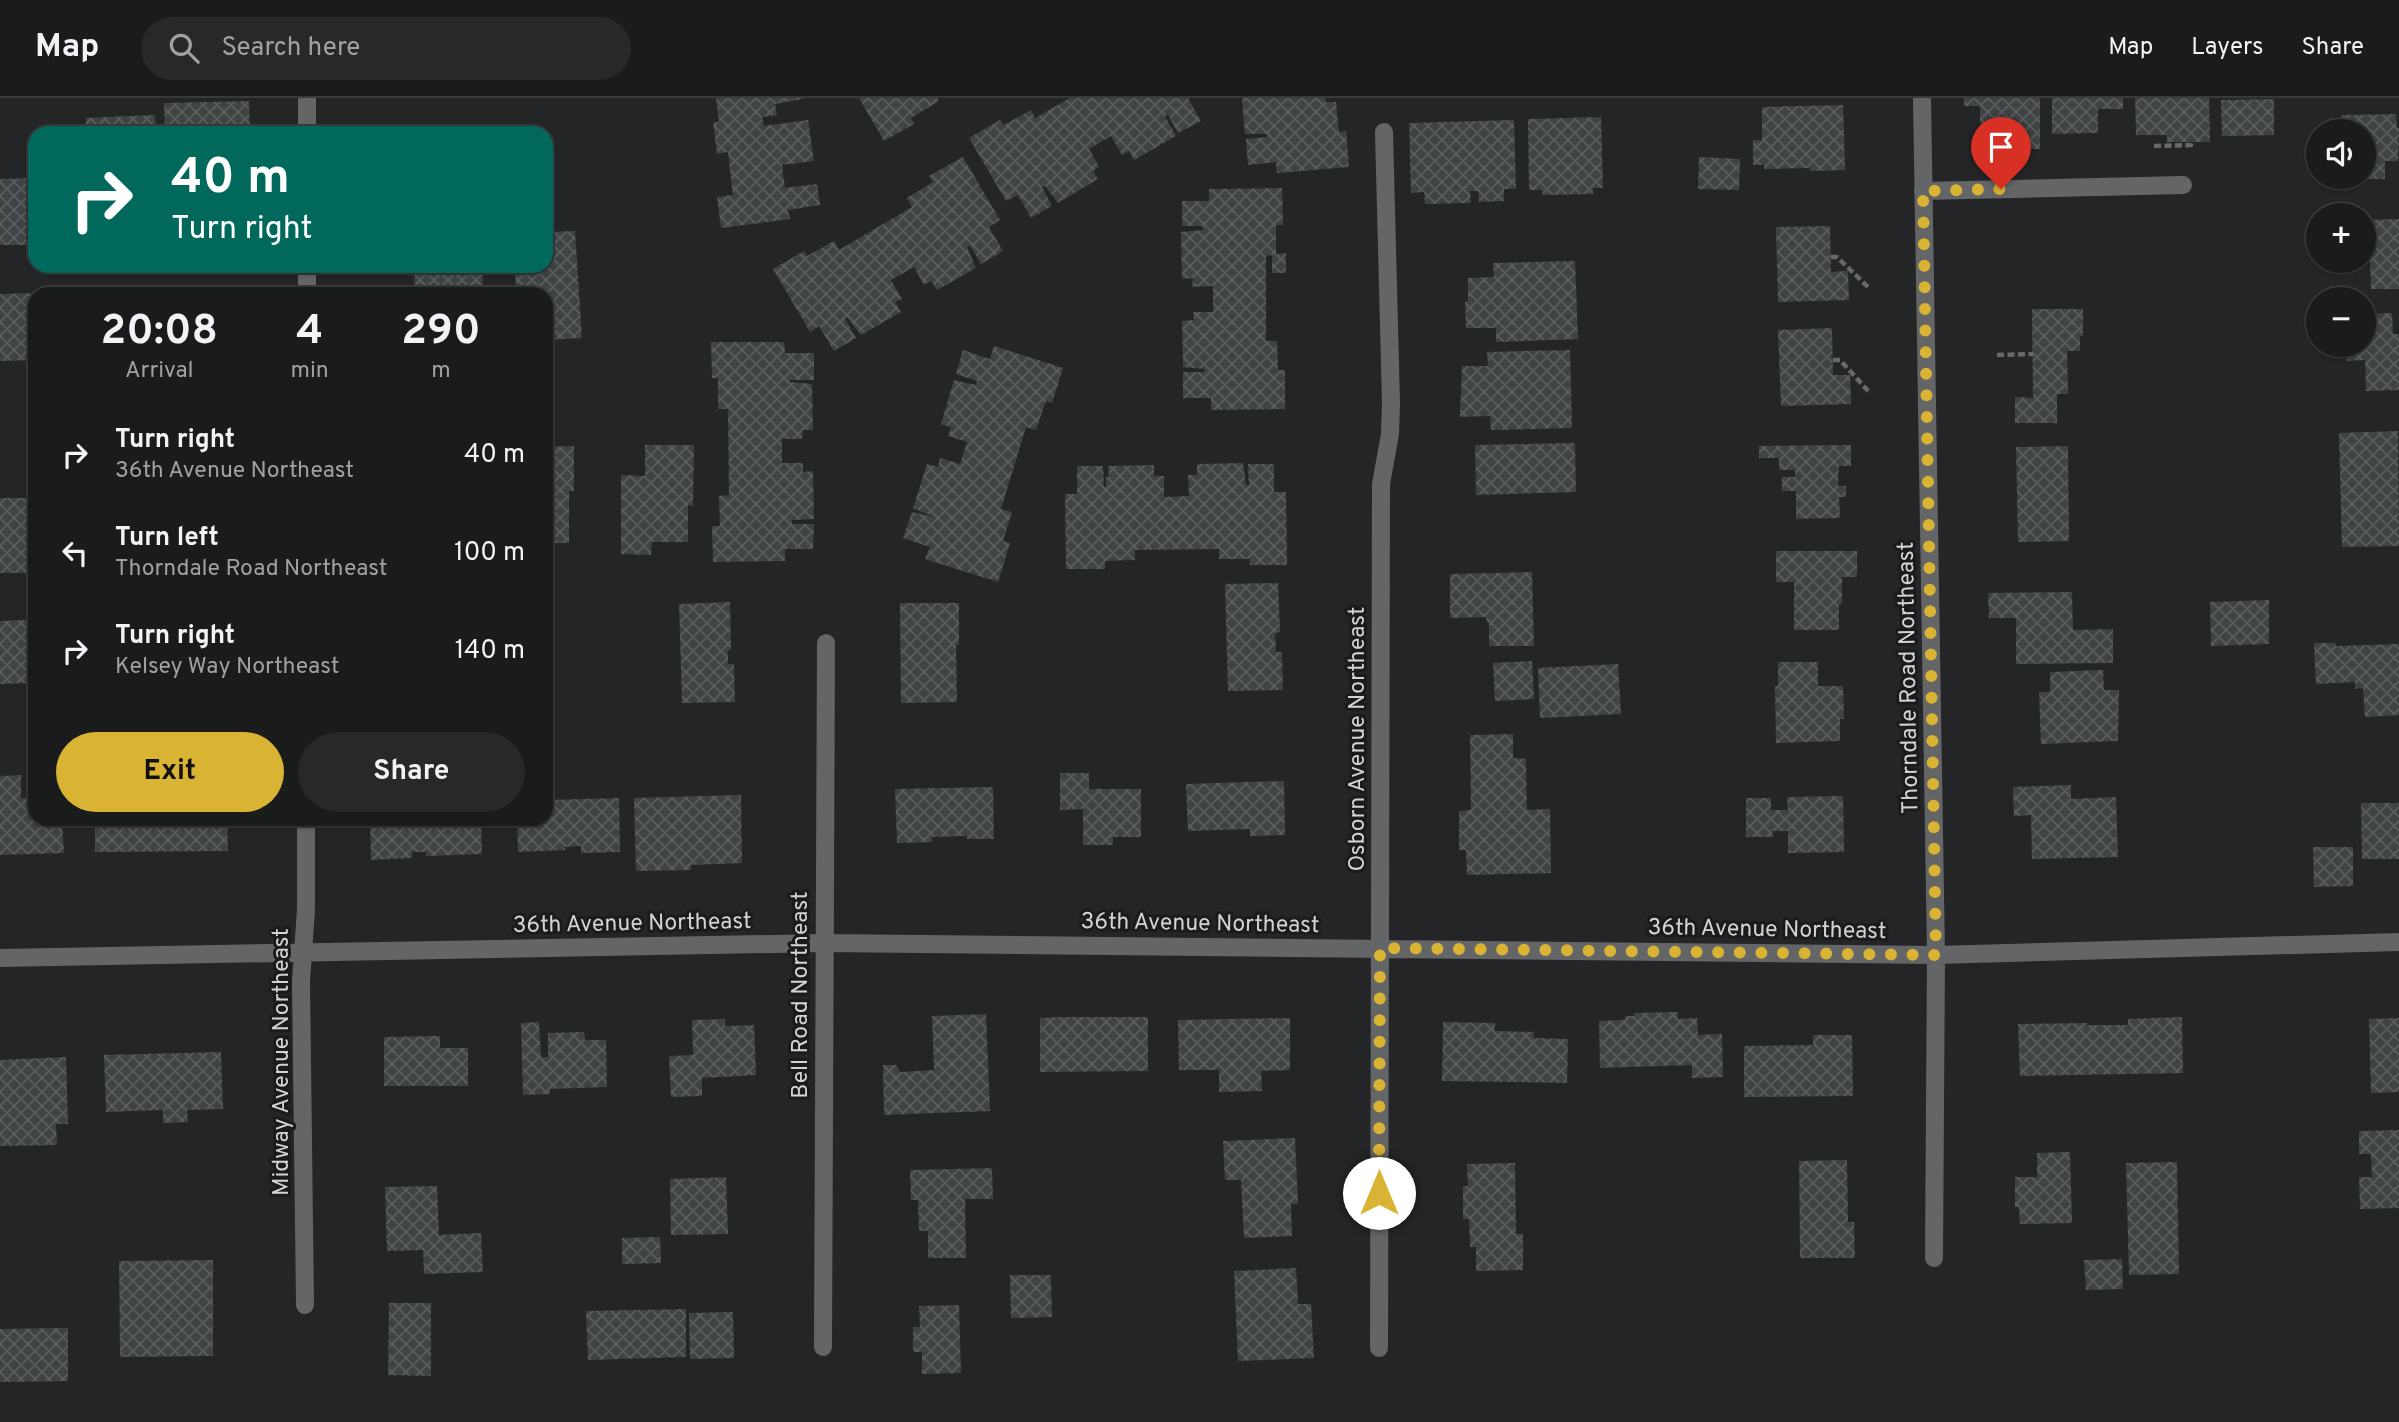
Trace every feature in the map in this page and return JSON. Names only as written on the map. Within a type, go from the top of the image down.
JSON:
[{"type":"street","points":[[307,98],[307,126]]},
{"type":"street","name":"Thorndale Road Northeast","points":[[1922,98],[1936,955],[1934,1258]]},
{"type":"street","name":"Osborn Avenue Northeast","points":[[1379,1348],[1381,484],[1390,434],[1391,403],[1384,132]]},
{"type":"street","points":[[1923,191],[2183,185]]},
{"type":"street","name":"Bell Road Northeast","points":[[823,1347],[826,643]]},
{"type":"street","name":"Midway Avenue Northeast","points":[[304,1305],[301,982],[306,909],[306,826]]},
{"type":"street","name":"36th Avenue Northeast","points":[[0,958],[824,943],[1936,955],[2399,942]]},
{"type":"path","points":[[2154,146],[2191,145],[2191,142]]},
{"type":"path","points":[[1831,257],[1837,257],[1868,286]]},
{"type":"path","points":[[1997,355],[2033,354]]},
{"type":"path","points":[[1833,360],[1840,360],[1870,393]]},
{"type":"building","points":[[716,98],[807,98],[775,104],[777,115],[762,117],[764,126],[808,120],[814,161],[782,165],[785,188],[817,184],[820,205],[788,210],[790,219],[721,228],[717,197],[733,195],[728,152],[717,154],[713,122],[719,122]]},
{"type":"building","points":[[859,98],[937,98],[939,101],[911,118],[914,124],[884,141]]},
{"type":"building","points":[[1070,98],[1188,98],[1201,121],[1178,133],[1168,115],[1165,116],[1176,136],[1134,160],[1129,151],[1122,155],[1111,136],[1089,149],[1099,167],[1093,171],[1098,179],[1058,203],[1045,186],[1042,187],[1052,206],[1031,218],[1018,195],[1006,201],[969,138],[1000,120],[1004,125],[1031,110],[1035,118]]},
{"type":"building","points":[[1242,98],[1325,98],[1326,102],[1336,102],[1339,132],[1346,131],[1349,167],[1277,173],[1276,162],[1248,165],[1246,139],[1267,137],[1267,134],[1245,134]]},
{"type":"building","points":[[1964,98],[2040,98],[2040,149],[1980,149],[1980,106],[1964,106]]},
{"type":"building","points":[[2052,98],[2123,98],[2123,109],[2098,109],[2098,133],[2052,134]]},
{"type":"building","points":[[2135,98],[2209,98],[2210,142],[2167,142],[2167,135],[2136,135]]},
{"type":"building","points":[[2274,99],[2274,135],[2222,136],[2221,100]]},
{"type":"building","points":[[249,101],[250,126],[165,126],[164,103]]},
{"type":"building","points":[[1843,105],[1845,170],[1764,169],[1764,165],[1753,165],[1753,140],[1762,140],[1762,107]]},
{"type":"building","points":[[2396,114],[2399,128],[2398,161],[2385,161],[2385,179],[2376,179],[2376,119],[2342,119],[2342,115]]},
{"type":"building","points":[[155,115],[156,126],[86,126],[86,118]]},
{"type":"building","points":[[1601,117],[1603,188],[1593,188],[1593,194],[1543,195],[1542,190],[1529,190],[1528,119]]},
{"type":"building","points":[[1514,120],[1516,189],[1504,189],[1504,201],[1479,202],[1478,191],[1470,191],[1471,203],[1425,204],[1424,192],[1411,193],[1409,123]]},
{"type":"building","points":[[963,157],[1000,220],[989,227],[1003,251],[981,264],[970,245],[967,247],[976,268],[937,290],[931,281],[924,285],[914,267],[891,280],[902,299],[895,302],[901,312],[861,335],[847,317],[845,319],[856,338],[834,351],[819,326],[810,332],[773,269],[804,251],[807,256],[834,241],[839,250],[912,207],[907,198],[933,182],[929,176]]},
{"type":"building","points":[[1699,157],[1740,159],[1739,190],[1698,189]]},
{"type":"building","points":[[28,178],[28,245],[0,245],[0,179]]},
{"type":"building","points":[[1282,188],[1283,225],[1276,225],[1276,254],[1286,253],[1286,273],[1272,273],[1272,255],[1266,256],[1266,341],[1277,341],[1278,370],[1285,370],[1285,409],[1211,410],[1211,398],[1183,398],[1183,372],[1204,372],[1204,369],[1183,367],[1182,321],[1194,320],[1193,312],[1213,312],[1213,286],[1192,287],[1193,278],[1182,279],[1181,232],[1203,230],[1202,226],[1182,226],[1182,201],[1209,201],[1209,189]]},
{"type":"building","points":[[2399,219],[2399,289],[2371,287],[2370,273],[2376,273],[2376,220]]},
{"type":"building","points":[[1830,226],[1831,272],[1848,271],[1849,300],[1778,302],[1776,227]]},
{"type":"building","points":[[575,231],[582,338],[553,340],[553,287],[516,287],[515,273],[553,273],[553,232]]},
{"type":"building","points":[[1575,261],[1578,339],[1496,342],[1496,328],[1466,328],[1468,278],[1494,277],[1493,263]]},
{"type":"building","points":[[414,273],[482,273],[483,287],[415,287]]},
{"type":"building","points":[[28,293],[28,360],[0,361],[0,294]]},
{"type":"building","points":[[2032,309],[2083,309],[2080,351],[2067,351],[2068,394],[2057,394],[2057,423],[2015,423],[2015,397],[2033,398]]},
{"type":"building","points":[[2392,313],[2393,334],[2399,334],[2399,390],[2366,391],[2365,360],[2347,361],[2347,357],[2376,357],[2376,314]]},
{"type":"building","points":[[1832,328],[1833,375],[1850,375],[1851,404],[1781,406],[1778,330]]},
{"type":"building","points":[[711,342],[784,342],[785,353],[814,353],[814,380],[790,380],[812,384],[813,430],[803,430],[802,439],[782,439],[782,463],[803,463],[803,472],[813,471],[814,519],[792,520],[792,524],[814,524],[813,549],[785,549],[785,561],[713,562],[712,526],[720,526],[719,496],[729,495],[728,409],[718,409],[718,378],[712,378]]},
{"type":"building","points":[[994,346],[1063,368],[1052,403],[1046,401],[1036,430],[1026,427],[1001,509],[1012,512],[1003,541],[1010,543],[998,582],[925,559],[930,547],[903,538],[912,512],[934,517],[913,508],[927,464],[938,467],[940,458],[960,464],[967,442],[948,436],[951,427],[941,424],[954,380],[976,385],[977,381],[956,374],[963,350],[990,359]]},
{"type":"building","points":[[1570,350],[1572,428],[1491,430],[1490,416],[1460,417],[1462,366],[1488,366],[1487,352]]},
{"type":"building","points":[[2398,431],[2399,546],[2342,547],[2339,433]]},
{"type":"building","points":[[1575,443],[1576,492],[1476,495],[1475,445]]},
{"type":"building","points":[[645,445],[694,445],[693,506],[688,505],[688,542],[652,542],[651,555],[621,554],[621,475],[645,476]]},
{"type":"building","points":[[1851,445],[1851,466],[1839,466],[1838,486],[1846,486],[1846,497],[1839,497],[1840,518],[1796,519],[1796,491],[1782,491],[1782,477],[1795,477],[1795,470],[1779,470],[1779,458],[1759,458],[1759,446]]},
{"type":"building","points":[[574,446],[574,491],[569,491],[569,543],[553,543],[553,447]]},
{"type":"building","points":[[2068,446],[2069,541],[2018,542],[2016,447]]},
{"type":"building","points":[[1243,463],[1246,485],[1249,485],[1248,464],[1274,464],[1274,492],[1286,492],[1287,565],[1250,565],[1250,559],[1219,559],[1219,549],[1135,550],[1135,560],[1105,561],[1105,569],[1066,569],[1065,494],[1077,494],[1077,466],[1103,466],[1106,487],[1108,466],[1154,465],[1154,476],[1164,476],[1164,497],[1189,496],[1188,475],[1197,475],[1197,464]]},
{"type":"building","points":[[0,498],[28,498],[28,573],[0,573]]},
{"type":"building","points":[[1776,551],[1857,551],[1857,577],[1842,577],[1839,630],[1794,630],[1794,582],[1776,582]]},
{"type":"building","points":[[1532,572],[1534,646],[1489,646],[1489,623],[1486,617],[1450,618],[1450,574]]},
{"type":"building","points":[[1278,583],[1280,632],[1275,633],[1276,652],[1282,652],[1283,690],[1228,691],[1225,584]]},
{"type":"building","points":[[2072,592],[2073,630],[2113,629],[2113,663],[2016,664],[2016,618],[1989,618],[1988,593]]},
{"type":"building","points":[[2269,600],[2269,644],[2211,646],[2210,602]]},
{"type":"building","points":[[730,602],[731,650],[728,650],[728,664],[734,664],[735,702],[682,703],[679,604]]},
{"type":"building","points":[[900,603],[959,603],[959,645],[956,645],[957,702],[901,703]]},
{"type":"building","points":[[28,620],[28,683],[0,684],[0,621]]},
{"type":"building","points":[[2314,643],[2335,643],[2336,646],[2399,644],[2399,715],[2365,717],[2363,688],[2355,689],[2355,682],[2316,684]]},
{"type":"building","points":[[1532,661],[1534,699],[1495,701],[1493,663]]},
{"type":"building","points":[[1778,662],[1818,662],[1818,686],[1843,686],[1844,719],[1840,719],[1840,741],[1776,743],[1775,686],[1778,686]]},
{"type":"building","points":[[1618,664],[1621,714],[1540,718],[1538,668]]},
{"type":"building","points":[[2103,670],[2104,690],[2119,690],[2118,741],[2041,744],[2039,692],[2050,692],[2050,672]]},
{"type":"building","points":[[1513,734],[1513,758],[1526,759],[1527,810],[1550,809],[1551,873],[1467,875],[1466,850],[1459,850],[1459,811],[1471,810],[1470,735]]},
{"type":"building","points":[[1060,773],[1089,773],[1089,789],[1141,789],[1141,837],[1113,837],[1113,845],[1083,845],[1083,809],[1060,810]]},
{"type":"building","points":[[21,775],[21,798],[28,798],[28,826],[62,826],[64,853],[0,855],[0,776]]},
{"type":"building","points":[[1284,781],[1285,835],[1250,836],[1250,829],[1188,831],[1186,784]]},
{"type":"building","points":[[2071,785],[2071,799],[2116,797],[2118,857],[2032,859],[2031,815],[2014,816],[2013,787]]},
{"type":"building","points":[[993,787],[994,839],[967,839],[967,836],[932,837],[932,842],[897,843],[895,789]]},
{"type":"building","points":[[741,795],[742,863],[691,865],[691,870],[636,871],[634,798]]},
{"type":"building","points":[[1843,796],[1844,852],[1788,853],[1788,831],[1772,831],[1773,837],[1746,837],[1746,798],[1771,798],[1771,810],[1788,810],[1787,797]]},
{"type":"building","points":[[619,798],[620,852],[581,853],[581,846],[565,847],[565,850],[518,852],[517,826],[553,826],[553,800]]},
{"type":"building","points":[[2361,803],[2399,803],[2399,859],[2362,859]]},
{"type":"building","points":[[95,826],[227,826],[228,851],[95,852]]},
{"type":"building","points":[[370,826],[481,826],[482,854],[426,856],[426,852],[412,852],[412,858],[371,860]]},
{"type":"building","points":[[2313,847],[2353,847],[2353,886],[2314,887]]},
{"type":"building","points":[[1678,1012],[1678,1019],[1697,1018],[1698,1035],[1722,1034],[1723,1077],[1692,1078],[1692,1065],[1600,1068],[1599,1021],[1625,1020],[1625,1016],[1634,1016],[1634,1013]]},
{"type":"building","points":[[986,1014],[990,1111],[884,1115],[883,1065],[896,1065],[900,1072],[934,1070],[932,1016]]},
{"type":"building","points":[[1148,1017],[1148,1071],[1040,1072],[1040,1018]]},
{"type":"building","points":[[2182,1017],[2183,1073],[2020,1076],[2018,1024],[2128,1025],[2128,1019]]},
{"type":"building","points":[[1290,1018],[1290,1070],[1261,1071],[1262,1091],[1219,1092],[1219,1070],[1179,1070],[1178,1020]]},
{"type":"building","points":[[2399,1018],[2399,1092],[2371,1093],[2369,1019]]},
{"type":"building","points":[[725,1019],[725,1026],[754,1025],[756,1075],[702,1078],[702,1096],[671,1097],[669,1056],[693,1055],[692,1020]]},
{"type":"building","points":[[539,1022],[541,1057],[548,1057],[548,1033],[584,1032],[585,1040],[606,1040],[607,1087],[550,1089],[550,1094],[523,1095],[521,1023]]},
{"type":"building","points":[[1443,1022],[1495,1023],[1495,1031],[1534,1032],[1534,1038],[1568,1039],[1567,1083],[1442,1081]]},
{"type":"building","points":[[1813,1035],[1852,1035],[1853,1096],[1744,1097],[1744,1046],[1813,1045]]},
{"type":"building","points":[[440,1036],[440,1048],[468,1048],[468,1086],[384,1086],[384,1037]]},
{"type":"building","points":[[221,1052],[223,1109],[187,1110],[188,1122],[163,1123],[163,1110],[106,1112],[104,1055]]},
{"type":"building","points":[[66,1057],[68,1124],[56,1124],[57,1145],[0,1146],[0,1060]]},
{"type":"building","points":[[2399,1130],[2399,1208],[2360,1209],[2359,1177],[2372,1177],[2371,1154],[2359,1154],[2359,1131]]},
{"type":"building","points":[[1295,1138],[1298,1204],[1291,1204],[1292,1236],[1244,1238],[1241,1180],[1225,1180],[1223,1141]]},
{"type":"building","points":[[2070,1152],[2072,1223],[2020,1224],[2019,1207],[2015,1207],[2015,1177],[2037,1177],[2037,1153]]},
{"type":"building","points":[[1847,1160],[1848,1222],[1854,1222],[1855,1258],[1800,1258],[1799,1161]]},
{"type":"building","points":[[2177,1162],[2179,1274],[2129,1275],[2126,1163]]},
{"type":"building","points":[[1515,1163],[1516,1234],[1523,1234],[1523,1270],[1476,1271],[1476,1247],[1470,1247],[1469,1219],[1463,1219],[1463,1186],[1468,1186],[1467,1164]]},
{"type":"building","points":[[992,1168],[993,1199],[965,1199],[966,1258],[928,1258],[928,1231],[919,1231],[918,1200],[911,1200],[910,1170]]},
{"type":"building","points":[[726,1177],[728,1234],[671,1235],[670,1179]]},
{"type":"building","points":[[437,1186],[439,1235],[481,1233],[483,1272],[424,1274],[423,1250],[387,1251],[385,1187]]},
{"type":"building","points":[[660,1237],[661,1263],[622,1264],[622,1238]]},
{"type":"building","points":[[2122,1259],[2123,1289],[2086,1290],[2084,1260]]},
{"type":"building","points":[[213,1260],[213,1356],[120,1357],[119,1261]]},
{"type":"building","points":[[1296,1268],[1298,1304],[1311,1304],[1314,1358],[1238,1361],[1234,1271]]},
{"type":"building","points":[[1010,1275],[1051,1275],[1052,1317],[1011,1318]]},
{"type":"building","points":[[389,1303],[431,1303],[431,1376],[388,1375]]},
{"type":"building","points":[[959,1305],[961,1373],[922,1374],[922,1352],[913,1352],[913,1327],[920,1327],[919,1306]]},
{"type":"building","points":[[686,1309],[686,1357],[588,1360],[586,1311]]},
{"type":"building","points":[[733,1312],[734,1358],[690,1359],[689,1313]]},
{"type":"building","points":[[68,1328],[68,1381],[0,1382],[0,1329]]},
{"type":"route","points":[[1379,1193],[1380,948],[1936,955],[1923,191],[2001,189]]}]
